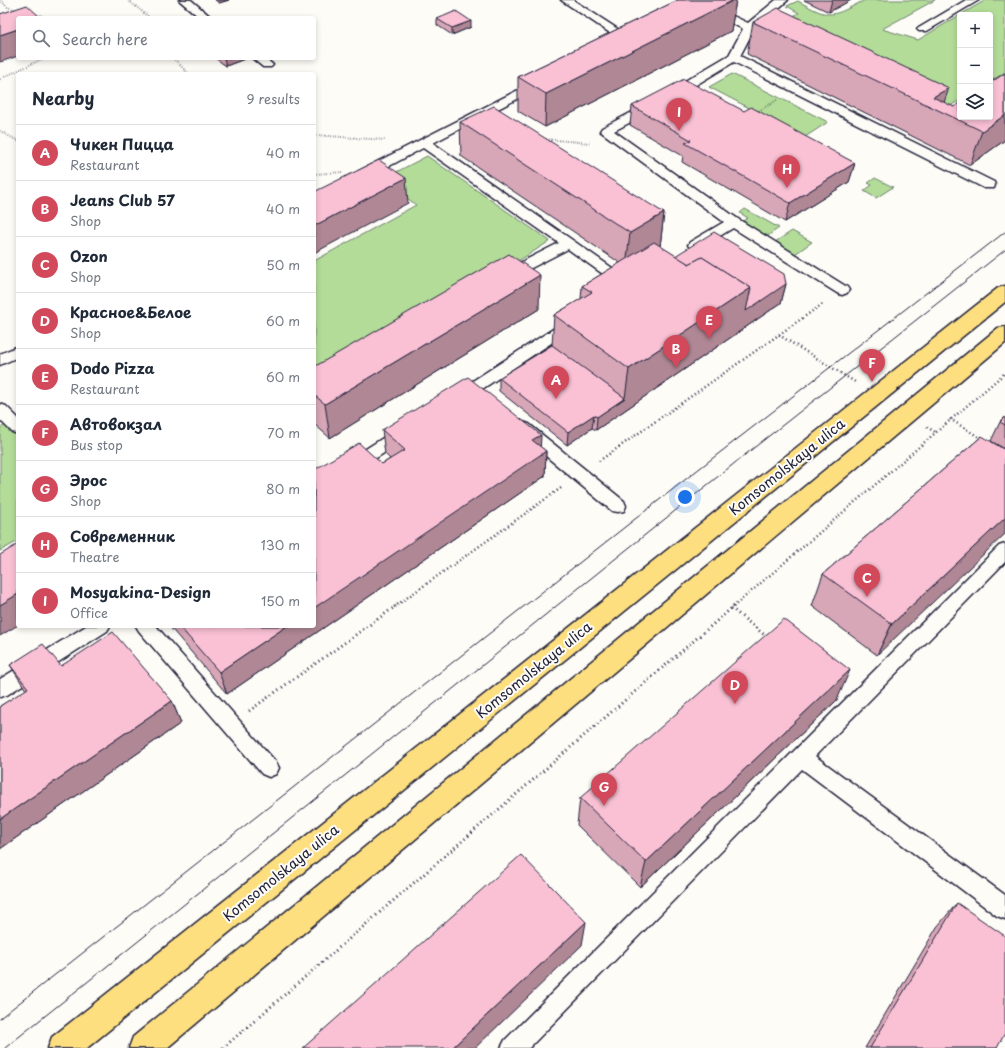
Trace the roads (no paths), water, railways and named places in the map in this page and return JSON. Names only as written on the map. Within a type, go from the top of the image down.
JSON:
[{"type":"main road","name":"Komsomolskaya ulica","points":[[63,1048],[1005,292]]},
{"type":"main road","points":[[144,1048],[1005,332]]},
{"type":"lane","points":[[184,0],[204,16]]},
{"type":"lane","points":[[566,0],[626,39]]},
{"type":"lane","points":[[783,0],[749,28],[734,57],[691,84],[606,131],[733,222],[842,290]]},
{"type":"lane","points":[[923,29],[974,0]]},
{"type":"lane","points":[[702,5],[749,28],[765,29]]},
{"type":"lane","points":[[613,46],[647,30]]},
{"type":"lane","points":[[734,57],[796,89],[916,143],[990,185]]},
{"type":"lane","points":[[355,178],[551,78]]},
{"type":"lane","points":[[691,84],[705,91]]},
{"type":"lane","points":[[424,143],[569,243],[635,282],[616,294]]},
{"type":"lane","points":[[680,254],[733,222]]},
{"type":"lane","points":[[493,283],[528,263],[569,243]]},
{"type":"lane","points":[[447,405],[479,393],[583,315]]},
{"type":"lane","points":[[0,360],[16,352]]},
{"type":"lane","points":[[0,410],[16,426]]},
{"type":"lane","points":[[509,417],[618,506]]},
{"type":"lane","points":[[316,489],[414,426]]},
{"type":"lane","points":[[513,1048],[802,758],[1005,551]]},
{"type":"lane","points":[[0,689],[98,628]]},
{"type":"lane","points":[[147,628],[269,768]]},
{"type":"lane","points":[[802,758],[1005,908]]},
{"type":"tram line","points":[[0,1018],[700,468],[1005,232]]},
{"type":"tram line","points":[[5,1048],[746,454],[1005,250]]},
{"type":"place","name":"Mosyakina-Design","points":[[679,131]]},
{"type":"place","name":"Современник","points":[[787,188]]},
{"type":"place","name":"Dodo Pizza","points":[[709,339]]},
{"type":"place","name":"Jeans Club 57","points":[[676,368]]},
{"type":"place","name":"Автовокзал","points":[[872,382]]},
{"type":"place","name":"Чикен Пицца","points":[[556,399]]},
{"type":"place","name":"Ozon","points":[[867,597]]},
{"type":"place","name":"Красное&Белое","points":[[735,704]]},
{"type":"place","name":"Эрос","points":[[604,806]]}]
